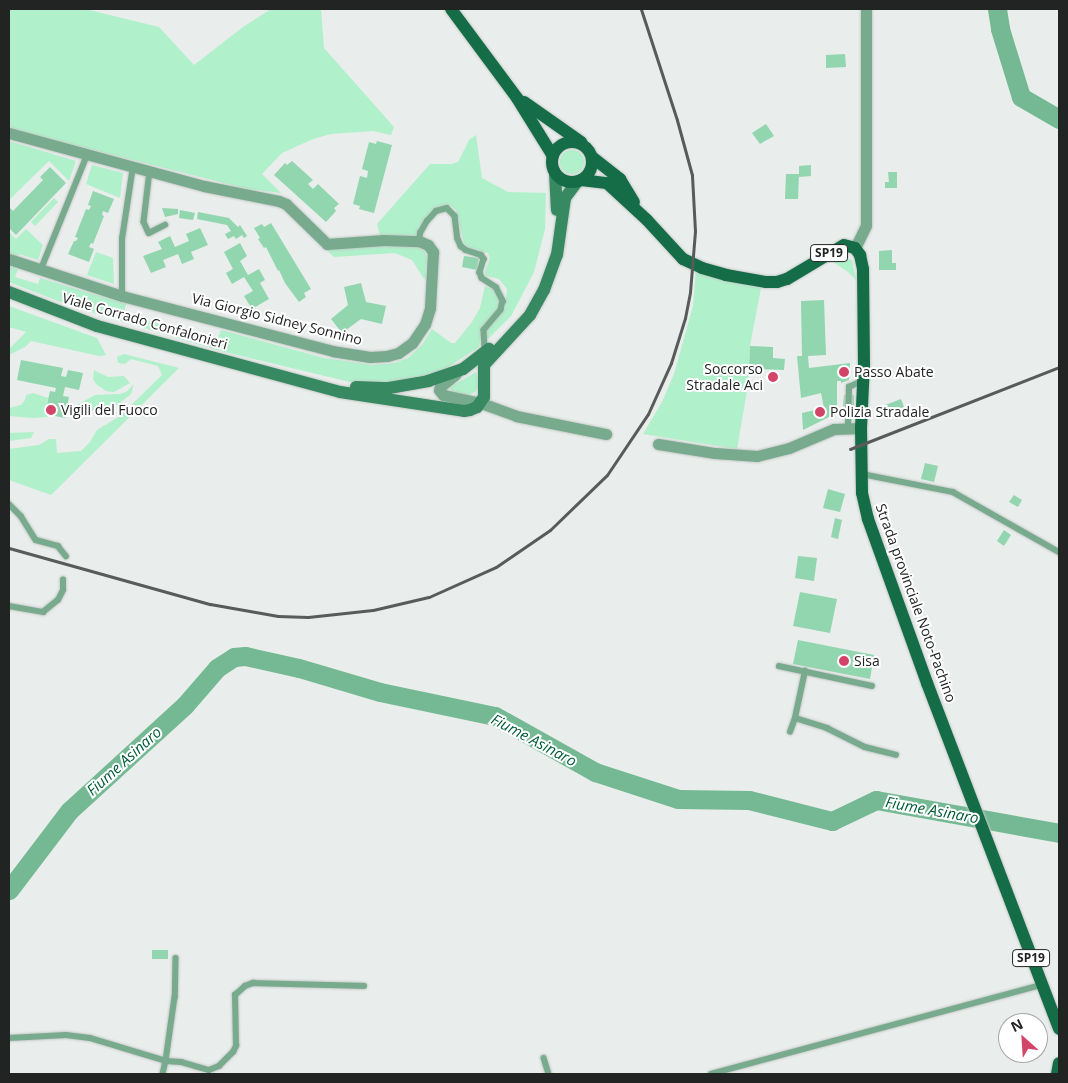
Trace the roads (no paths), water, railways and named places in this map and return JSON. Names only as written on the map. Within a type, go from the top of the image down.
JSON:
[{"type":"main road","points":[[452,9],[518,98],[552,156]]},
{"type":"main road","points":[[518,98],[584,145],[592,157],[620,179],[647,220]]},
{"type":"main road","points":[[274,374],[343,385],[389,388],[412,386],[463,370],[505,334],[525,311],[547,269],[552,254],[557,209],[552,156],[556,149],[569,142],[584,145]]},
{"type":"main road","points":[[274,374],[340,392],[464,411],[477,407],[484,397],[484,366],[530,315],[552,272],[557,255],[565,198],[579,180],[590,170],[592,157]]},
{"type":"main road","points":[[555,173],[569,182],[596,180],[607,184],[647,220]]},
{"type":"main road","name":"SP19","points":[[647,220],[676,252],[690,264],[726,275],[766,282],[787,279],[844,246],[855,248]]},
{"type":"main road","name":"Strada provinciale Noto-Pachino","points":[[855,248],[860,255],[864,269],[864,380],[854,427],[862,474],[862,493],[872,532],[1041,985]]},
{"type":"main road","name":"Viale Corrado Confalonieri","points":[[9,292],[97,326],[274,374]]},
{"type":"main road","name":"SP19","points":[[1041,985],[1057,1025]]},
{"type":"main road","points":[[1057,1025],[1059,1039]]},
{"type":"main road","points":[[1057,1074],[1059,1063]]},
{"type":"street","points":[[855,248],[866,225],[866,9]]},
{"type":"street","points":[[9,133],[204,186],[280,201],[286,204],[327,244],[384,240],[419,241]]},
{"type":"street","name":"Via Giorgio Sidney Sonnino","points":[[9,259],[122,296],[333,351],[370,356],[388,356],[398,353],[412,343],[425,324],[430,308],[433,252],[428,245],[419,241]]},
{"type":"street","points":[[463,370],[443,383],[439,390],[440,393],[481,403],[516,416],[606,434]]},
{"type":"street","points":[[658,444],[715,453],[757,456],[789,448],[834,429],[854,427]]},
{"type":"lane","points":[[41,269],[87,155]]},
{"type":"lane","points":[[122,296],[122,239],[133,166]]},
{"type":"lane","points":[[150,171],[144,222],[149,233],[166,225]]},
{"type":"lane","points":[[419,241],[420,233],[427,221],[436,211],[447,208],[456,216],[458,238],[461,246],[466,250],[481,255],[484,259],[480,272],[482,278],[496,287],[503,301],[501,310],[484,330],[485,353]]},
{"type":"lane","points":[[862,474],[953,492],[1059,552]]},
{"type":"lane","points":[[9,504],[21,516],[36,540],[58,546],[66,556]]},
{"type":"lane","points":[[9,606],[43,612],[58,600],[63,590],[63,580]]},
{"type":"lane","points":[[779,666],[872,686]]},
{"type":"lane","points":[[790,732],[795,718],[805,671]]},
{"type":"lane","points":[[795,718],[827,728],[865,747],[896,755]]},
{"type":"lane","points":[[163,1074],[175,997],[176,958]]},
{"type":"lane","points":[[9,1038],[66,1036],[90,1038],[166,1061],[181,1062],[209,1070],[219,1066],[228,1059],[236,1046],[234,995],[245,986],[252,983],[364,986]]},
{"type":"lane","points":[[711,1074],[1041,985]]},
{"type":"lane","points":[[544,1058],[549,1074]]},
{"type":"waterway","name":"Fiume Asinaro","points":[[997,9],[1000,29],[1021,97],[1059,119]]},
{"type":"waterway","name":"Fiume Asinaro","points":[[9,890],[69,811],[185,705],[217,668],[234,657],[245,656],[299,668],[380,692],[495,716],[595,772],[678,799],[749,800],[832,821],[876,800],[1059,833]]},
{"type":"railway","points":[[9,548],[210,604],[278,616],[308,617],[373,610],[429,597],[496,567],[550,530],[607,475],[648,414],[671,363],[685,318],[690,292],[695,231],[692,175],[677,120],[641,9]]},
{"type":"railway","points":[[850,449],[1059,367]]},
{"type":"place","name":"Passo Abate","points":[[844,372]]},
{"type":"place","name":"Soccorso Stradale Aci","points":[[773,377]]},
{"type":"place","name":"Vigili del Fuoco","points":[[51,410]]},
{"type":"place","name":"Polizia Stradale","points":[[820,412]]},
{"type":"place","name":"Sisa","points":[[844,661]]}]
